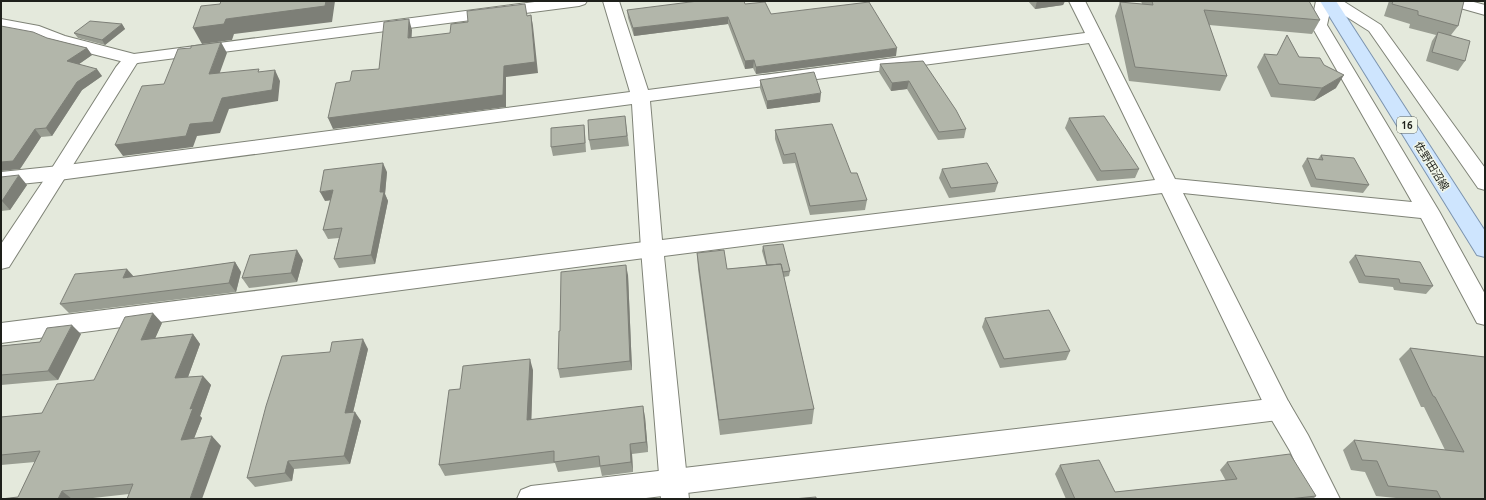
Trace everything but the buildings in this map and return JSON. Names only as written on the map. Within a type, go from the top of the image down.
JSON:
[{"type":"main road","name":"佐野田沼線","points":[[1328,1],[1485,249]]},
{"type":"street","points":[[1,24],[34,30],[59,40],[132,59],[579,1]]},
{"type":"street","points":[[611,1],[641,97],[652,249],[675,490]]},
{"type":"street","points":[[1077,1],[1279,409],[1299,443],[1326,499]]},
{"type":"street","points":[[1324,1],[1319,25],[1428,211],[1485,316]]},
{"type":"street","points":[[1332,1],[1375,28],[1485,183]]},
{"type":"street","points":[[1452,1],[1485,10]]},
{"type":"street","points":[[1,179],[59,173],[1095,37]]},
{"type":"street","points":[[1,261],[59,173],[125,66],[132,59]]},
{"type":"street","points":[[1,333],[652,249],[1168,185],[1428,211]]},
{"type":"street","points":[[532,499],[675,490],[1279,409]]}]
